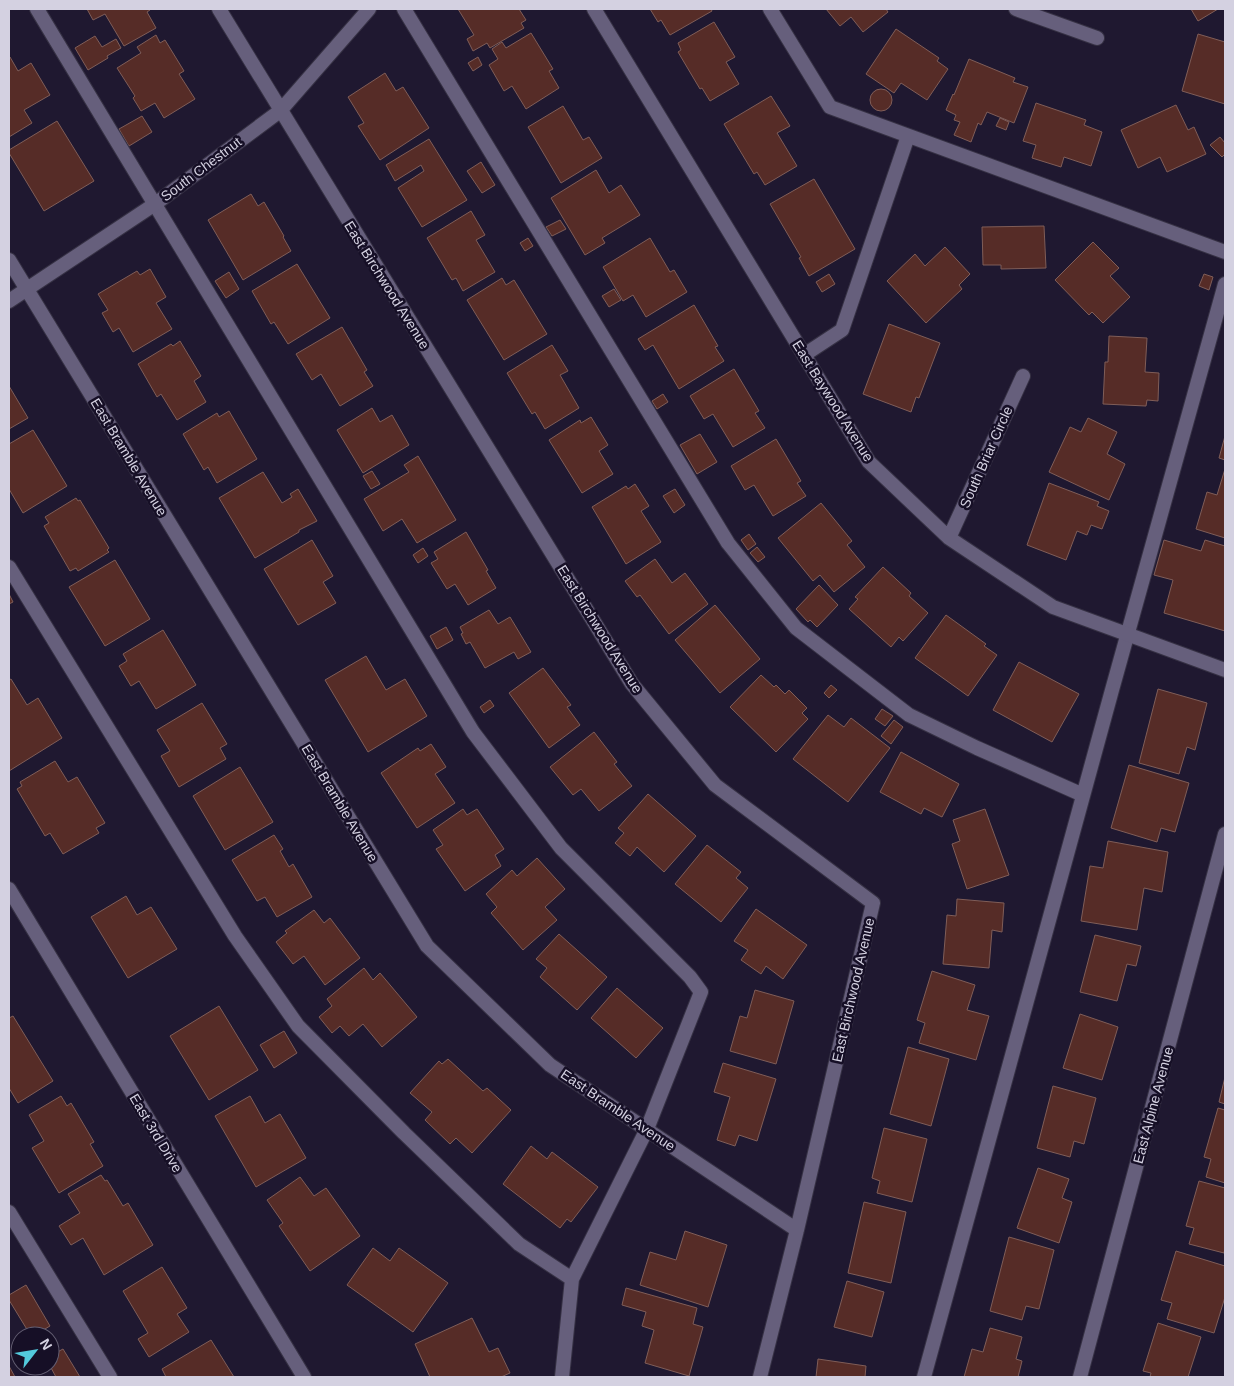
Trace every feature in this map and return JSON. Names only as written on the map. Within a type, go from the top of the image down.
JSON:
[{"type":"street","points":[[37,9],[473,732],[561,848],[690,977],[700,992],[647,1130],[572,1279],[562,1377]]},
{"type":"street","name":"East Birchwood Avenue","points":[[219,9],[632,684],[715,784],[873,903],[798,1230],[760,1377]]},
{"type":"street","name":"South Chestnut","points":[[9,301],[155,204],[280,111],[368,9]]},
{"type":"street","points":[[404,9],[728,543],[796,628],[909,715],[977,748],[1084,795]]},
{"type":"street","name":"East Baywood Avenue","points":[[594,9],[869,462],[950,538],[1053,607],[1225,670]]},
{"type":"street","points":[[770,9],[830,107],[1225,252]]},
{"type":"street","points":[[1016,9],[1097,38]]},
{"type":"street","points":[[804,355],[842,330],[908,136]]},
{"type":"street","name":"East Bramble Avenue","points":[[9,260],[427,946],[550,1065],[798,1230]]},
{"type":"street","points":[[924,1377],[1225,284]]},
{"type":"street","name":"South Briar Circle","points":[[950,538],[1023,376]]},
{"type":"street","points":[[9,567],[236,936],[298,1026],[404,1133],[519,1244],[572,1279]]},
{"type":"street","name":"East Alpine Avenue","points":[[1080,1377],[1225,834]]},
{"type":"street","name":"East 3rd Drive","points":[[9,889],[304,1377]]},
{"type":"street","points":[[9,1212],[110,1377]]},
{"type":"building","points":[[87,9],[149,9],[147,12],[156,28],[124,46],[105,14],[93,20]]},
{"type":"building","points":[[458,9],[519,9],[526,20],[521,23],[524,28],[490,48],[487,43],[473,51],[467,39],[474,35]]},
{"type":"building","points":[[650,9],[711,9],[712,11],[670,35],[661,20],[658,22]]},
{"type":"building","points":[[826,9],[886,9],[888,12],[863,32],[851,17],[840,26]]},
{"type":"building","points":[[1191,9],[1218,9],[1198,21]]},
{"type":"building","points":[[714,22],[735,57],[726,62],[739,84],[710,101],[702,88],[700,89],[678,52],[681,50],[678,43]]},
{"type":"building","points":[[896,29],[939,58],[937,61],[948,69],[927,100],[901,83],[894,93],[866,74]]},
{"type":"building","points":[[531,33],[553,69],[549,71],[559,88],[526,109],[512,86],[504,91],[489,65],[498,59],[492,49],[502,42],[506,48]]},
{"type":"building","points":[[1198,34],[1225,42],[1225,104],[1182,91]]},
{"type":"building","points":[[156,35],[160,43],[165,40],[184,71],[179,74],[195,99],[164,118],[155,103],[141,111],[133,98],[135,96],[117,68],[141,53],[137,47]]},
{"type":"building","points":[[95,36],[102,47],[116,39],[121,48],[88,70],[75,48]]},
{"type":"building","points":[[478,57],[482,65],[473,71],[468,63]]},
{"type":"building","points":[[9,58],[18,71],[31,63],[50,95],[24,110],[32,123],[9,137]]},
{"type":"building","points":[[969,59],[1015,78],[1013,82],[1028,87],[1014,123],[987,112],[981,125],[978,123],[971,142],[954,135],[960,122],[954,120],[956,115],[946,110]]},
{"type":"building","points":[[385,73],[396,91],[403,87],[429,128],[380,160],[358,126],[364,123],[348,97]]},
{"type":"building","points":[[881,89],[889,92],[892,100],[889,108],[881,111],[873,108],[870,100],[873,92]]},
{"type":"building","points":[[771,96],[790,126],[777,133],[797,166],[765,185],[757,172],[754,174],[724,124]]},
{"type":"building","points":[[1036,103],[1086,120],[1084,125],[1102,132],[1091,166],[1064,157],[1061,167],[1032,158],[1036,145],[1023,141]]},
{"type":"building","points":[[1176,105],[1188,130],[1194,127],[1206,154],[1167,172],[1160,157],[1138,168],[1121,130]]},
{"type":"building","points":[[563,106],[583,140],[589,137],[602,158],[561,183],[528,127]]},
{"type":"building","points":[[142,116],[152,132],[129,146],[119,129]]},
{"type":"building","points":[[1000,118],[1009,122],[1006,130],[996,126]]},
{"type":"building","points":[[57,121],[94,181],[44,211],[9,150]]},
{"type":"building","points":[[1220,137],[1225,143],[1225,154],[1222,157],[1210,145]]},
{"type":"building","points":[[429,139],[467,200],[422,227],[398,188],[424,171],[421,165],[395,181],[386,165]]},
{"type":"building","points":[[481,162],[495,185],[482,193],[467,171]]},
{"type":"building","points":[[596,170],[609,193],[621,185],[640,215],[602,238],[605,243],[585,255],[551,198]]},
{"type":"building","points":[[814,179],[855,249],[809,276],[799,258],[801,257],[770,204]]},
{"type":"building","points":[[251,194],[258,206],[264,202],[291,251],[243,280],[208,220]]},
{"type":"building","points":[[471,211],[485,235],[476,240],[495,272],[463,291],[456,278],[452,280],[427,238]]},
{"type":"building","points":[[560,220],[566,229],[552,236],[546,227]]},
{"type":"building","points":[[1044,226],[1046,268],[1001,269],[1001,265],[983,265],[982,227]]},
{"type":"building","points":[[528,238],[533,246],[525,251],[520,243]]},
{"type":"building","points":[[650,238],[670,272],[674,270],[687,292],[646,317],[633,295],[623,301],[603,267]]},
{"type":"building","points":[[1093,242],[1119,268],[1110,276],[1130,297],[1103,323],[1092,312],[1089,315],[1055,280]]},
{"type":"building","points":[[945,247],[970,274],[959,285],[962,289],[926,323],[887,281],[915,254],[925,266]]},
{"type":"building","points":[[297,264],[330,318],[288,344],[274,322],[271,324],[252,291]]},
{"type":"building","points":[[150,269],[166,297],[156,303],[172,329],[133,352],[119,328],[113,332],[102,313],[108,310],[98,294],[137,271],[140,275]]},
{"type":"building","points":[[229,272],[239,289],[226,298],[215,281]]},
{"type":"building","points":[[829,274],[835,284],[822,292],[816,282]]},
{"type":"building","points":[[1204,274],[1213,277],[1209,290],[1199,286]]},
{"type":"building","points":[[502,278],[506,285],[514,280],[547,334],[504,360],[467,300]]},
{"type":"building","points":[[614,289],[621,300],[609,307],[602,296]]},
{"type":"building","points":[[694,305],[718,346],[715,347],[724,361],[679,389],[653,345],[645,350],[638,339]]},
{"type":"building","points":[[889,324],[940,343],[919,398],[916,397],[911,412],[863,394]]},
{"type":"building","points":[[342,327],[367,370],[364,372],[373,386],[340,406],[321,374],[312,380],[296,354]]},
{"type":"building","points":[[1109,336],[1147,338],[1145,372],[1159,373],[1158,401],[1147,400],[1146,406],[1103,404],[1105,362],[1108,362]]},
{"type":"building","points":[[180,341],[201,376],[194,381],[206,402],[177,420],[161,394],[157,397],[138,364],[171,344],[173,346]]},
{"type":"building","points":[[552,345],[568,371],[560,375],[579,408],[545,429],[535,412],[532,414],[507,373]]},
{"type":"building","points":[[734,369],[759,411],[755,413],[765,428],[733,447],[713,414],[704,419],[690,396]]},
{"type":"building","points":[[9,386],[28,418],[9,429]]},
{"type":"building","points":[[663,394],[668,402],[657,409],[652,401]]},
{"type":"building","points":[[372,408],[380,422],[392,415],[409,445],[363,473],[337,430]]},
{"type":"building","points":[[229,411],[257,459],[217,483],[208,467],[204,470],[183,434],[217,413],[219,417]]},
{"type":"building","points":[[591,417],[608,445],[599,451],[613,474],[582,493],[549,440],[580,420],[581,423]]},
{"type":"building","points":[[1088,418],[1117,432],[1107,454],[1125,464],[1109,500],[1049,472],[1070,427],[1081,432]]},
{"type":"building","points":[[33,430],[67,486],[23,513],[9,489],[9,444]]},
{"type":"building","points":[[700,434],[717,462],[697,474],[680,445]]},
{"type":"building","points":[[1225,436],[1225,460],[1219,458]]},
{"type":"building","points":[[776,439],[801,481],[797,483],[806,496],[773,516],[754,485],[745,490],[731,466]]},
{"type":"building","points":[[418,456],[456,520],[417,543],[402,519],[383,531],[364,499],[409,472],[404,465]]},
{"type":"building","points":[[1225,469],[1225,538],[1196,529],[1207,492],[1217,495]]},
{"type":"building","points":[[372,471],[380,484],[371,489],[363,476]]},
{"type":"building","points":[[263,472],[282,503],[292,497],[290,494],[298,489],[317,521],[255,558],[219,498]]},
{"type":"building","points":[[1049,483],[1099,502],[1097,506],[1109,511],[1102,529],[1091,525],[1087,535],[1077,531],[1066,560],[1027,545]]},
{"type":"building","points":[[635,484],[649,506],[641,511],[661,542],[626,564],[592,507],[626,486],[628,489]]},
{"type":"building","points":[[675,489],[685,505],[674,513],[663,496]]},
{"type":"building","points":[[76,498],[78,501],[80,500],[109,548],[107,550],[109,552],[78,571],[76,568],[70,571],[44,526],[49,523],[45,517]]},
{"type":"building","points":[[821,503],[852,541],[847,545],[865,567],[834,592],[820,575],[813,581],[778,538]]},
{"type":"building","points":[[466,532],[496,588],[468,605],[455,584],[447,589],[431,563],[438,559],[434,552]]},
{"type":"building","points":[[749,534],[756,544],[748,550],[741,540]]},
{"type":"building","points":[[312,540],[333,576],[323,582],[336,603],[298,625],[264,569]]},
{"type":"building","points":[[1164,540],[1201,551],[1205,540],[1225,546],[1225,631],[1164,613],[1173,580],[1154,575]]},
{"type":"building","points":[[757,547],[765,557],[758,562],[750,553]]},
{"type":"building","points":[[423,548],[428,556],[418,563],[413,555]]},
{"type":"building","points":[[655,559],[672,583],[685,573],[708,604],[669,634],[640,595],[637,597],[625,581]]},
{"type":"building","points":[[115,560],[150,619],[105,646],[69,587]]},
{"type":"building","points":[[883,567],[911,593],[909,596],[928,613],[903,641],[899,637],[891,647],[849,609],[858,599],[855,597]]},
{"type":"building","points":[[819,585],[838,605],[817,627],[810,620],[808,622],[796,609]]},
{"type":"building","points":[[9,594],[13,602],[9,604]]},
{"type":"building","points":[[715,605],[760,659],[720,693],[675,640]]},
{"type":"building","points":[[489,610],[498,624],[510,617],[531,652],[518,659],[514,652],[485,668],[470,642],[466,644],[460,627]]},
{"type":"building","points":[[946,615],[986,644],[984,646],[997,655],[968,696],[915,658]]},
{"type":"building","points":[[446,627],[453,640],[437,649],[430,636]]},
{"type":"building","points":[[163,630],[196,685],[156,709],[139,681],[131,686],[119,666],[127,661],[123,654]]},
{"type":"building","points":[[366,656],[386,690],[405,679],[427,716],[368,752],[325,680]]},
{"type":"building","points":[[1019,662],[1079,694],[1052,742],[993,710]]},
{"type":"building","points":[[543,668],[571,705],[567,707],[580,725],[549,748],[509,693]]},
{"type":"building","points":[[761,675],[785,694],[789,690],[807,708],[802,713],[808,719],[776,752],[730,707]]},
{"type":"building","points":[[11,679],[27,705],[38,698],[62,738],[9,771],[9,680]]},
{"type":"building","points":[[831,685],[837,690],[829,698],[824,693]]},
{"type":"building","points":[[1158,689],[1207,703],[1195,750],[1187,747],[1179,774],[1139,763]]},
{"type":"building","points":[[490,700],[494,706],[484,713],[480,707]]},
{"type":"building","points":[[202,703],[227,744],[220,748],[226,759],[179,787],[161,756],[170,751],[157,730]]},
{"type":"building","points":[[882,709],[893,716],[885,726],[875,719]]},
{"type":"building","points":[[828,715],[844,727],[851,718],[890,748],[848,802],[793,759]]},
{"type":"building","points":[[894,720],[903,727],[891,744],[881,736]]},
{"type":"building","points":[[594,732],[617,762],[614,764],[632,786],[599,811],[581,789],[573,795],[550,767]]},
{"type":"building","points":[[431,744],[446,767],[435,774],[455,803],[417,828],[381,773],[418,748],[420,751]]},
{"type":"building","points":[[901,752],[959,784],[942,817],[924,808],[921,814],[880,792]]},
{"type":"building","points":[[55,761],[68,782],[77,777],[105,823],[96,828],[99,833],[63,854],[50,833],[45,836],[17,789],[22,786],[20,782]]},
{"type":"building","points":[[1129,765],[1189,783],[1175,832],[1161,828],[1157,842],[1111,828]]},
{"type":"building","points":[[240,767],[273,822],[225,850],[193,796]]},
{"type":"building","points":[[648,794],[696,836],[664,872],[637,847],[630,856],[615,843],[624,833],[618,828]]},
{"type":"building","points":[[463,809],[467,815],[477,809],[504,849],[495,855],[501,866],[465,891],[436,849],[443,845],[433,830]]},
{"type":"building","points":[[985,809],[1009,875],[967,889],[952,844],[960,841],[953,820]]},
{"type":"building","points":[[274,835],[283,849],[280,851],[289,867],[293,864],[312,897],[277,917],[265,897],[257,901],[232,860]]},
{"type":"building","points":[[1108,841],[1168,852],[1162,892],[1144,888],[1137,930],[1081,921],[1090,866],[1103,868]]},
{"type":"building","points":[[707,845],[741,872],[736,878],[748,888],[721,922],[675,884]]},
{"type":"building","points":[[537,858],[565,889],[545,907],[557,920],[523,950],[491,913],[497,907],[486,894],[512,870],[517,876]]},
{"type":"building","points":[[126,896],[137,915],[151,907],[177,949],[128,978],[91,917]]},
{"type":"building","points":[[957,899],[1004,903],[1002,932],[992,930],[989,968],[943,964],[947,915],[956,916]]},
{"type":"building","points":[[756,909],[807,945],[783,979],[766,966],[761,974],[741,960],[748,950],[734,941]]},
{"type":"building","points":[[314,910],[324,923],[330,918],[360,958],[325,985],[304,956],[293,964],[276,942],[287,933],[285,931]]},
{"type":"building","points":[[559,934],[607,977],[577,1010],[540,977],[547,968],[536,959]]},
{"type":"building","points":[[1095,935],[1141,946],[1136,966],[1127,964],[1117,1001],[1080,992]]},
{"type":"building","points":[[364,968],[373,980],[380,973],[417,1017],[382,1047],[363,1024],[349,1036],[340,1026],[332,1033],[319,1017],[332,1006],[327,999]]},
{"type":"building","points":[[932,971],[975,985],[967,1010],[989,1016],[976,1060],[919,1043],[925,1023],[917,1020]]},
{"type":"building","points":[[617,988],[663,1028],[636,1058],[591,1018]]},
{"type":"building","points":[[755,990],[794,1001],[776,1064],[730,1051],[740,1016],[747,1018]]},
{"type":"building","points":[[219,1006],[258,1070],[209,1100],[170,1036]]},
{"type":"building","points":[[1080,1014],[1118,1027],[1102,1080],[1063,1068]]},
{"type":"building","points":[[13,1016],[53,1081],[18,1103],[9,1088],[9,1018]]},
{"type":"building","points":[[284,1031],[297,1053],[274,1068],[260,1045]]},
{"type":"building","points":[[908,1047],[949,1059],[931,1126],[890,1114]]},
{"type":"building","points":[[448,1059],[483,1091],[487,1088],[511,1110],[472,1153],[456,1138],[450,1144],[425,1120],[432,1112],[410,1093],[439,1061],[442,1064]]},
{"type":"building","points":[[723,1063],[776,1079],[757,1141],[739,1135],[735,1146],[717,1140],[730,1097],[714,1092]]},
{"type":"building","points":[[1225,1077],[1225,1104],[1219,1102]]},
{"type":"building","points":[[1053,1086],[1096,1098],[1084,1144],[1074,1141],[1070,1157],[1037,1148]]},
{"type":"building","points":[[61,1096],[67,1106],[71,1103],[94,1142],[90,1144],[103,1166],[59,1193],[32,1148],[44,1141],[29,1115]]},
{"type":"building","points":[[250,1096],[265,1123],[280,1114],[306,1158],[256,1187],[215,1116]]},
{"type":"building","points":[[1218,1108],[1225,1110],[1225,1183],[1206,1177],[1211,1159],[1204,1157]]},
{"type":"building","points":[[884,1128],[927,1139],[912,1202],[877,1193],[880,1181],[872,1178]]},
{"type":"building","points":[[531,1146],[547,1159],[552,1152],[598,1187],[571,1222],[567,1219],[560,1228],[503,1184]]},
{"type":"building","points":[[1038,1168],[1069,1179],[1062,1198],[1072,1202],[1059,1243],[1017,1228]]},
{"type":"building","points":[[101,1175],[105,1181],[107,1180],[123,1206],[128,1203],[153,1245],[104,1275],[83,1238],[71,1245],[59,1226],[80,1213],[68,1194]]},
{"type":"building","points":[[300,1177],[314,1196],[326,1188],[360,1236],[310,1271],[279,1226],[283,1223],[267,1200]]},
{"type":"building","points":[[1199,1181],[1225,1188],[1224,1253],[1189,1244],[1194,1228],[1186,1226]]},
{"type":"building","points":[[864,1202],[906,1212],[891,1283],[848,1273]]},
{"type":"building","points":[[685,1231],[727,1245],[708,1307],[640,1285],[650,1252],[676,1260]]},
{"type":"building","points":[[1009,1237],[1054,1250],[1039,1309],[1026,1306],[1022,1320],[990,1311]]},
{"type":"building","points":[[373,1248],[390,1261],[399,1248],[448,1283],[413,1332],[347,1285]]},
{"type":"building","points":[[1176,1251],[1225,1266],[1225,1297],[1214,1333],[1167,1319],[1172,1303],[1161,1300]]},
{"type":"building","points":[[162,1267],[187,1308],[177,1314],[189,1332],[149,1357],[138,1339],[148,1333],[123,1291]]},
{"type":"building","points":[[847,1281],[884,1292],[872,1337],[834,1327]]},
{"type":"building","points":[[26,1285],[50,1326],[25,1326],[9,1300],[9,1295]]},
{"type":"building","points":[[626,1288],[697,1308],[693,1324],[703,1327],[689,1376],[645,1363],[654,1330],[642,1326],[646,1312],[622,1305]]},
{"type":"building","points":[[472,1318],[489,1352],[498,1348],[510,1373],[501,1377],[430,1377],[415,1344]]},
{"type":"building","points":[[1158,1323],[1201,1337],[1188,1377],[1150,1377],[1151,1373],[1143,1371]]},
{"type":"building","points":[[990,1328],[1022,1337],[1016,1359],[1022,1361],[1018,1377],[964,1377],[972,1349],[983,1352]]},
{"type":"building","points":[[211,1340],[234,1377],[166,1377],[162,1369]]},
{"type":"building","points":[[63,1349],[80,1377],[56,1377],[60,1376],[60,1351]]},
{"type":"building","points":[[818,1359],[866,1366],[865,1377],[816,1377]]}]
